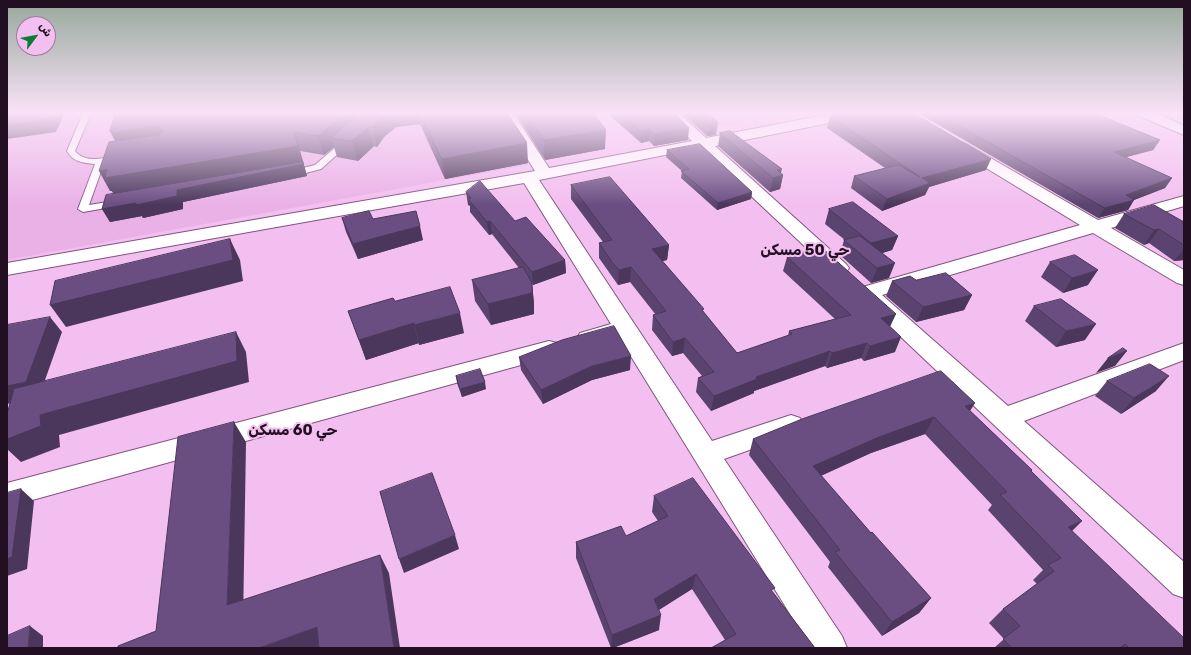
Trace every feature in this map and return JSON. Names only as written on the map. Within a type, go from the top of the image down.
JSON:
[{"type":"street","points":[[521,144],[537,176],[625,328],[830,648]]},
{"type":"street","points":[[7,269],[537,176],[703,144],[866,293],[940,374],[1004,418],[1184,583]]},
{"type":"street","points":[[954,144],[1184,279]]},
{"type":"street","points":[[866,293],[1184,201]]},
{"type":"street","points":[[7,495],[625,328]]},
{"type":"street","points":[[1004,418],[1184,351]]},
{"type":"street","points":[[706,454],[810,418]]},
{"type":"lane","points":[[73,144],[70,151],[73,157],[83,160],[100,161],[130,156]]},
{"type":"lane","points":[[284,174],[318,167],[345,144]]},
{"type":"lane","points":[[100,161],[83,209],[129,201]]},
{"type":"shaded area","points":[[7,144],[515,144],[528,165],[7,260]]},
{"type":"building","points":[[108,144],[297,144],[298,146],[105,178],[107,169],[99,171]]},
{"type":"building","points":[[435,144],[524,144],[442,159]]},
{"type":"building","points":[[700,144],[752,192],[718,203],[681,171],[689,169],[667,150]]},
{"type":"building","points":[[732,144],[747,144],[782,169],[777,170],[783,175],[773,178]]},
{"type":"building","points":[[871,144],[965,144],[991,159],[922,178],[930,183],[887,199],[854,176],[898,165],[920,177]]},
{"type":"building","points":[[991,144],[1146,144],[1114,152],[1172,178],[1126,195],[1134,200],[1105,208]]},
{"type":"building","points":[[303,162],[303,164],[177,190],[177,196],[136,205],[136,203],[102,209],[106,195]]},
{"type":"building","points":[[610,177],[669,245],[652,249],[704,309],[702,310],[737,353],[792,334],[789,331],[851,315],[787,257],[821,247],[896,314],[881,318],[901,337],[870,346],[867,343],[832,353],[830,351],[756,377],[757,379],[714,396],[698,378],[714,372],[685,338],[673,342],[653,315],[666,311],[631,267],[619,270],[612,262],[599,243],[612,240],[571,185]]},
{"type":"building","points":[[480,181],[515,221],[526,217],[565,260],[532,272],[490,221],[487,222],[468,199],[471,198],[466,192]]},
{"type":"building","points":[[853,202],[898,236],[871,243],[829,209]]},
{"type":"building","points":[[1154,205],[1184,222],[1184,245],[1159,229],[1154,230],[1124,214]]},
{"type":"building","points":[[369,211],[373,219],[416,211],[420,226],[353,244],[342,218]]},
{"type":"building","points":[[860,236],[895,263],[877,268],[844,240]]},
{"type":"building","points":[[230,239],[233,260],[50,305],[55,281]]},
{"type":"building","points":[[1075,255],[1098,270],[1072,278],[1050,262]]},
{"type":"building","points":[[523,267],[532,283],[532,293],[488,304],[472,280]]},
{"type":"building","points":[[946,273],[972,295],[923,307],[892,281],[910,276],[916,280]]},
{"type":"building","points":[[450,287],[460,313],[414,325],[414,323],[359,340],[348,311],[393,298],[395,301]]},
{"type":"building","points":[[1061,299],[1096,324],[1066,331],[1034,306]]},
{"type":"building","points":[[50,317],[26,382],[7,386],[7,325]]},
{"type":"building","points":[[614,326],[631,356],[592,366],[541,390],[519,357],[562,340]]},
{"type":"building","points":[[236,332],[237,361],[40,415],[41,426],[7,439],[7,414],[14,389]]},
{"type":"building","points":[[1123,348],[1127,351],[1108,358]]},
{"type":"building","points":[[1150,364],[1169,376],[1134,398],[1107,381]]},
{"type":"building","points":[[480,369],[485,382],[460,389],[456,376]]},
{"type":"building","points":[[941,371],[975,403],[965,406],[1032,470],[1031,471],[1082,521],[1068,527],[1184,638],[1184,648],[1129,648],[1125,644],[1120,648],[1012,648],[1003,639],[1020,626],[1003,609],[1054,571],[1048,565],[1061,558],[1000,495],[1007,492],[934,417],[879,437],[813,466],[871,533],[872,532],[931,598],[892,622],[835,552],[840,550],[753,439],[802,419]]},
{"type":"building","points":[[234,422],[227,605],[380,555],[394,648],[319,648],[317,627],[259,648],[118,648],[118,646],[156,631],[178,437]]},
{"type":"building","points":[[432,473],[455,535],[399,559],[380,492]]},
{"type":"building","points":[[693,478],[775,588],[771,590],[815,648],[711,648],[736,634],[696,574],[654,599],[661,615],[612,635],[576,542],[621,526],[626,536],[668,516],[654,496]]},
{"type":"building","points":[[21,489],[12,557],[7,559],[7,493]]},
{"type":"building","points":[[30,626],[28,648],[7,648],[7,636]]},
{"type":"district","name":"حي 50 مسكن","points":[[805,251]]},
{"type":"district","name":"حي 60 مسكن","points":[[293,431]]}]
